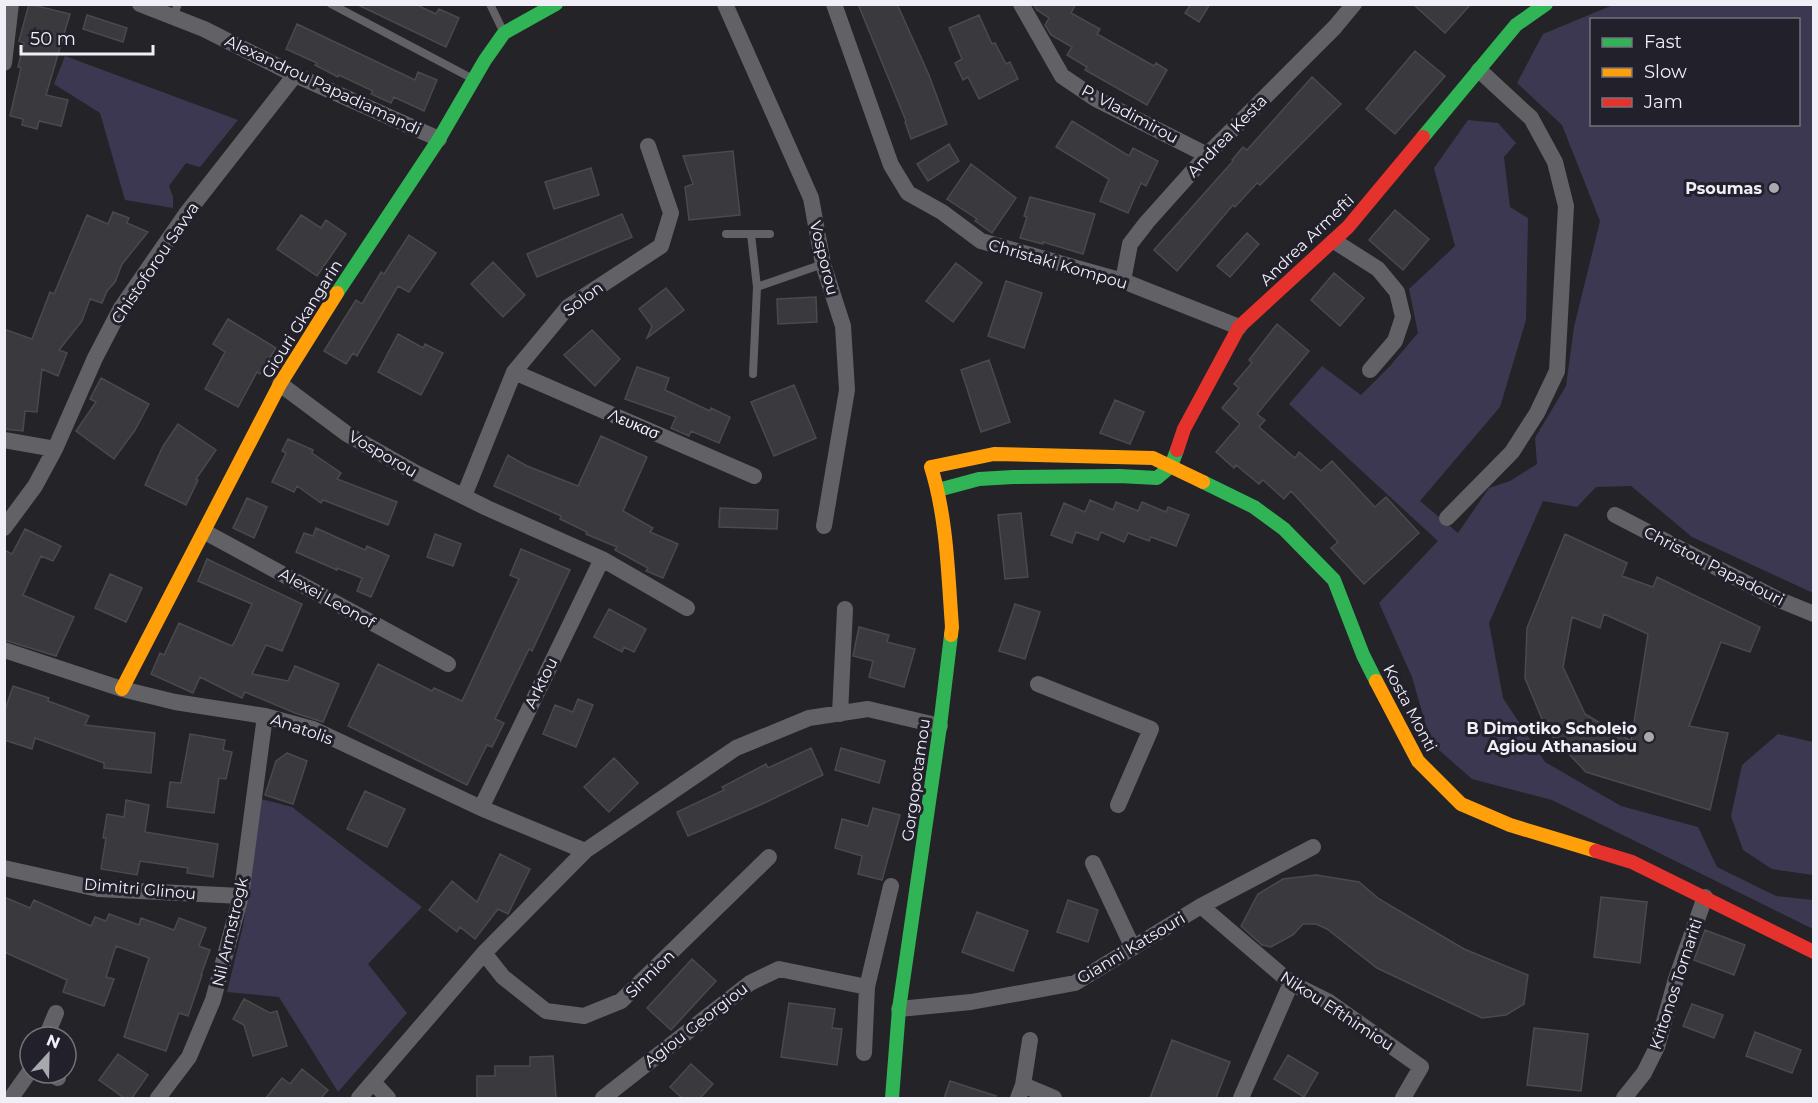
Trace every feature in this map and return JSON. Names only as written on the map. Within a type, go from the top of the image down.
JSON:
[{"type":"street","points":[[4,63],[11,4]]},
{"type":"street","name":"Alexandrou Papadiamandi","points":[[140,4],[175,11],[204,29],[295,75],[439,139]]},
{"type":"street","name":"Giouri Gkangarin","points":[[122,689],[280,384],[327,308],[439,139],[504,33],[556,4]]},
{"type":"street","name":"Vosporou","points":[[726,4],[811,198],[823,264],[843,326],[847,390],[824,526]]},
{"type":"street","name":"Christaki Kompou","points":[[834,4],[891,165],[908,193],[942,212],[981,241],[1123,281],[1239,327]]},
{"type":"street","name":"P. Vladimirou","points":[[1022,4],[1062,76],[1096,99],[1207,155]]},
{"type":"street","name":"Andrea Kesta","points":[[1123,281],[1130,244],[1207,155],[1335,27],[1354,4]]},
{"type":"street","name":"Andrea Armefti","points":[[1171,466],[1184,429],[1239,327],[1348,227],[1516,25],[1546,4]]},
{"type":"street","points":[[1447,518],[1512,452],[1537,413],[1557,370],[1566,206],[1558,173],[1555,162],[1531,118],[1479,70]]},
{"type":"street","name":"Chistoforou Savva","points":[[4,528],[34,486],[56,449],[95,358],[121,308],[186,214],[295,75]]},
{"type":"street","name":"Solon","points":[[464,496],[514,372],[568,307],[661,246],[671,213],[648,146]]},
{"type":"street","points":[[1334,241],[1378,269],[1397,292],[1403,317],[1395,341],[1370,370]]},
{"type":"street","name":"Λευκασ","points":[[514,372],[754,476]]},
{"type":"street","name":"Vosporou","points":[[280,384],[347,434],[416,473],[602,559],[687,608]]},
{"type":"street","points":[[4,440],[56,449]]},
{"type":"street","name":"Kosta Monti","points":[[931,467],[994,454],[1153,458],[1254,507],[1284,529],[1334,580],[1363,655],[1418,761],[1461,804],[1510,825],[1632,862],[1814,952]]},
{"type":"street","points":[[938,490],[979,479],[1013,477],[1157,478],[1171,466]]},
{"type":"street","name":"Gorgopotamou","points":[[892,1098],[899,1009],[952,627],[938,490],[931,467]]},
{"type":"street","name":"Christou Papadouri","points":[[1615,515],[1777,599],[1814,614]]},
{"type":"street","name":"Alexei Leonof","points":[[205,532],[448,664]]},
{"type":"street","name":"Arktou","points":[[481,808],[602,559]]},
{"type":"street","points":[[840,714],[845,609]]},
{"type":"street","name":"Anatolis","points":[[4,650],[122,689],[175,702],[265,716],[313,729],[481,808],[585,851]]},
{"type":"street","points":[[1038,684],[1151,729],[1118,805]]},
{"type":"street","points":[[359,1098],[484,953],[585,851],[736,748],[809,718],[868,709],[940,726]]},
{"type":"street","name":"Nil Armstrogk","points":[[160,1098],[189,1057],[213,1000],[241,896],[265,716]]},
{"type":"street","name":"Gianni Katsouri","points":[[899,1009],[971,1002],[1075,983],[1201,906],[1313,847]]},
{"type":"street","name":"Sinnion","points":[[484,953],[503,977],[546,1011],[584,1016],[621,1001],[769,857]]},
{"type":"street","points":[[1093,863],[1133,948]]},
{"type":"street","name":"Dimitri Glinou","points":[[4,868],[98,889],[241,896]]},
{"type":"street","points":[[864,1053],[867,987],[891,886]]},
{"type":"street","name":"Kritonos Tornariti","points":[[1624,1098],[1644,1073],[1657,1047],[1676,979],[1705,897]]},
{"type":"street","name":"Nikou Efthimiou","points":[[1201,906],[1291,983],[1329,1002],[1421,1067],[1403,1098]]},
{"type":"street","name":"Agiou Georgiou","points":[[603,1098],[750,982],[779,969],[867,987]]},
{"type":"street","points":[[1241,1098],[1291,983]]},
{"type":"street","points":[[51,1025],[56,1013]]},
{"type":"street","points":[[1030,1040],[1021,1092],[1054,1098]]},
{"type":"street","points":[[374,1083],[388,1098]]},
{"type":"street","points":[[11,1098],[20,1085]]},
{"type":"lane","points":[[331,4],[474,79]]},
{"type":"lane","points":[[490,4],[504,33]]},
{"type":"lane","points":[[726,234],[770,234]]},
{"type":"lane","points":[[751,234],[757,287],[753,374]]},
{"type":"lane","points":[[757,287],[823,264]]},
{"type":"shaded area","points":[[1613,5],[1813,5],[1813,593],[1692,537],[1631,486],[1596,487],[1577,507],[1543,501],[1489,623],[1503,698],[1545,762],[1621,806],[1698,827],[1717,867],[1776,896],[1813,900],[1813,929],[1552,800],[1472,779],[1431,743],[1412,677],[1379,603],[1438,541],[1289,404],[1322,366],[1361,395],[1418,333],[1409,289],[1455,246],[1434,168],[1468,120],[1498,123],[1516,143],[1504,157],[1510,207],[1528,218],[1526,320],[1500,407],[1420,501],[1458,533],[1489,488],[1510,481],[1537,464],[1535,438],[1566,386],[1574,327],[1600,221],[1562,125],[1517,83],[1543,34]]},
{"type":"shaded area","points":[[65,56],[238,120],[200,167],[186,163],[169,186],[173,197],[173,208],[125,200],[100,113],[54,84]]},
{"type":"shaded area","points":[[1778,734],[1813,742],[1813,875],[1772,869],[1743,850],[1731,816],[1742,765]]},
{"type":"shaded area","points":[[261,799],[292,807],[422,907],[368,964],[407,1013],[338,1092],[279,997],[227,992],[243,926]]},
{"type":"building","points":[[29,4],[70,14],[46,95],[68,100],[61,126],[39,121],[37,129],[22,125],[23,119],[10,116],[24,43],[19,41]]},
{"type":"building","points":[[356,4],[415,4],[436,14],[439,9],[459,18],[446,47]]},
{"type":"building","points":[[858,4],[897,4],[929,75],[947,124],[911,139],[906,121]]},
{"type":"building","points":[[1033,4],[1076,4],[1071,13],[1100,29],[1097,34],[1154,66],[1156,63],[1167,70],[1147,105],[1085,70],[1087,67],[1067,55],[1072,47],[1051,35],[1045,25],[1049,18],[1037,10]]},
{"type":"building","points":[[1191,4],[1210,4],[1199,22],[1185,13]]},
{"type":"building","points":[[1413,4],[1471,4],[1445,33]]},
{"type":"building","points":[[87,15],[127,28],[123,42],[83,29]]},
{"type":"building","points":[[979,15],[992,44],[995,43],[1006,64],[1010,62],[1018,79],[979,99],[968,77],[963,80],[955,63],[962,59],[949,28]]},
{"type":"building","points":[[297,24],[415,80],[418,72],[437,80],[424,111],[394,97],[391,103],[371,94],[373,91],[339,75],[338,77],[315,65],[317,63],[286,49]]},
{"type":"building","points":[[1415,51],[1445,76],[1395,134],[1366,109]]},
{"type":"building","points":[[1312,77],[1341,104],[1260,185],[1257,183],[1235,207],[1233,205],[1177,271],[1154,250],[1243,147],[1247,150]]},
{"type":"building","points":[[1072,121],[1129,156],[1133,148],[1158,161],[1146,186],[1141,183],[1128,213],[1100,201],[1109,179],[1056,147]]},
{"type":"building","points":[[949,144],[959,161],[928,181],[917,164]]},
{"type":"building","points":[[733,151],[740,215],[689,220],[685,187],[693,184],[683,156]]},
{"type":"building","points":[[971,164],[1016,198],[992,233],[975,221],[977,219],[947,199]]},
{"type":"building","points":[[591,168],[599,195],[554,209],[545,182]]},
{"type":"building","points":[[1030,197],[1095,214],[1083,254],[1020,238],[1027,217],[1024,216]]},
{"type":"building","points":[[1395,210],[1429,239],[1403,270],[1369,240]]},
{"type":"building","points":[[113,212],[129,218],[127,223],[148,232],[122,264],[115,282],[107,291],[102,303],[90,299],[82,321],[59,350],[67,353],[58,376],[42,369],[37,412],[25,411],[23,431],[4,429],[4,329],[32,339],[50,292],[54,294],[87,215],[108,224]]},
{"type":"building","points":[[622,214],[632,237],[537,277],[527,254]]},
{"type":"building","points":[[301,215],[321,228],[326,220],[346,234],[317,276],[277,249]]},
{"type":"building","points":[[1247,233],[1259,244],[1230,277],[1217,266]]},
{"type":"building","points":[[409,235],[436,253],[409,292],[398,286],[357,356],[353,353],[346,364],[324,351],[356,300],[362,304],[381,272],[384,274]]},
{"type":"building","points":[[493,262],[525,295],[503,317],[471,284]]},
{"type":"building","points":[[956,263],[982,283],[953,322],[926,301]]},
{"type":"building","points":[[1334,273],[1364,298],[1340,326],[1311,300]]},
{"type":"building","points":[[1006,281],[1042,293],[1024,348],[988,336]]},
{"type":"building","points":[[666,288],[684,310],[647,338],[652,326],[639,309]]},
{"type":"building","points":[[816,297],[817,322],[778,324],[777,299]]},
{"type":"building","points":[[228,319],[276,348],[260,374],[257,372],[238,407],[205,389],[225,352],[213,344]]},
{"type":"building","points":[[1277,324],[1309,351],[1257,414],[1265,420],[1259,427],[1295,458],[1299,452],[1321,471],[1332,461],[1375,507],[1386,497],[1419,533],[1364,584],[1331,548],[1338,542],[1291,491],[1284,499],[1263,480],[1259,484],[1236,465],[1234,468],[1216,452],[1240,424],[1222,408],[1239,388],[1234,384],[1252,363],[1249,360]]},
{"type":"building","points":[[592,330],[620,359],[595,386],[564,355]]},
{"type":"building","points":[[398,334],[423,348],[425,344],[443,353],[421,395],[378,372]]},
{"type":"building","points":[[989,360],[1010,422],[981,432],[961,370]]},
{"type":"building","points":[[637,367],[669,378],[665,390],[710,411],[711,408],[730,417],[719,443],[691,431],[689,436],[671,428],[676,417],[625,399]]},
{"type":"building","points":[[101,378],[149,404],[135,430],[114,459],[76,431],[96,402],[90,399]]},
{"type":"building","points":[[794,385],[816,438],[774,456],[751,402]]},
{"type":"building","points":[[1115,400],[1144,412],[1130,444],[1100,433]]},
{"type":"building","points":[[178,424],[216,450],[196,479],[198,480],[186,505],[145,485],[163,446]]},
{"type":"building","points":[[601,436],[647,457],[623,511],[653,528],[650,532],[678,544],[663,578],[646,571],[648,568],[615,550],[617,547],[586,534],[587,532],[560,519],[561,516],[494,486],[508,455],[527,466],[578,486]]},
{"type":"building","points":[[288,439],[313,450],[312,453],[341,473],[337,479],[397,502],[388,525],[323,500],[321,503],[297,486],[294,492],[272,482],[286,453],[282,451]]},
{"type":"building","points":[[247,498],[267,507],[254,538],[233,528]]},
{"type":"building","points":[[1090,500],[1113,510],[1116,502],[1138,511],[1142,502],[1166,512],[1168,507],[1189,515],[1176,546],[1151,537],[1149,541],[1128,533],[1124,542],[1101,532],[1098,540],[1076,532],[1072,543],[1051,535],[1064,503],[1085,512]]},
{"type":"building","points":[[720,508],[778,510],[777,529],[719,527]]},
{"type":"building","points":[[1021,513],[1028,577],[1005,579],[998,515]]},
{"type":"building","points":[[316,528],[365,550],[367,546],[389,556],[371,597],[357,591],[362,578],[296,552],[304,533],[313,536]]},
{"type":"building","points":[[25,529],[61,546],[53,561],[41,556],[23,595],[74,617],[56,656],[4,640],[4,550],[12,554]]},
{"type":"building","points":[[435,534],[461,544],[453,566],[427,557]]},
{"type":"building","points":[[1565,534],[1627,563],[1622,576],[1653,587],[1657,577],[1760,627],[1750,652],[1721,642],[1689,726],[1728,733],[1710,810],[1586,772],[1547,731],[1525,678],[1527,628]],"holes":[[[1604,614],[1648,634],[1631,741],[1585,714],[1563,667],[1572,617],[1600,628]]]},
{"type":"building","points":[[521,549],[570,570],[532,651],[529,649],[495,719],[504,723],[492,747],[487,745],[467,785],[348,726],[378,664],[432,691],[434,688],[462,701],[519,579],[510,575]]},
{"type":"building","points":[[207,559],[302,604],[282,651],[266,645],[252,674],[288,681],[295,666],[339,684],[323,722],[245,692],[242,698],[200,677],[193,693],[151,674],[160,653],[164,655],[179,623],[232,646],[235,641],[252,604],[198,581]]},
{"type":"building","points":[[110,574],[142,588],[126,622],[95,608]]},
{"type":"building","points":[[1015,604],[1040,612],[1025,659],[999,651]]},
{"type":"building","points":[[609,609],[646,629],[634,652],[624,647],[622,652],[594,637]]},
{"type":"building","points":[[859,627],[889,635],[887,642],[915,649],[904,687],[869,677],[873,661],[853,656]]},
{"type":"building","points":[[13,686],[49,698],[48,701],[89,716],[85,725],[155,733],[151,773],[104,768],[104,763],[35,738],[32,749],[4,740],[4,713]]},
{"type":"building","points":[[578,699],[593,705],[576,747],[543,734],[555,705],[573,712]]},
{"type":"building","points":[[190,734],[225,740],[223,750],[232,752],[226,779],[219,778],[214,813],[167,807],[170,782],[181,783]]},
{"type":"building","points":[[811,748],[823,775],[688,836],[677,812],[724,790],[722,787],[766,764],[768,768]]},
{"type":"building","points":[[841,748],[885,761],[879,783],[835,770]]},
{"type":"building","points":[[287,753],[307,761],[293,804],[265,795],[276,761]]},
{"type":"building","points":[[614,758],[638,783],[609,812],[584,787]]},
{"type":"building","points":[[365,791],[405,809],[387,847],[347,829]]},
{"type":"building","points":[[126,800],[149,805],[145,832],[218,844],[213,877],[187,873],[188,868],[140,861],[137,875],[101,869],[107,814],[124,817]]},
{"type":"building","points":[[873,808],[900,815],[882,880],[858,874],[862,856],[835,848],[842,819],[868,826]]},
{"type":"building","points":[[500,854],[530,869],[508,914],[498,909],[475,939],[460,927],[457,932],[429,910],[452,881],[477,902]]},
{"type":"building","points":[[1316,875],[1359,882],[1379,899],[1464,949],[1528,975],[1524,1004],[1506,1015],[1482,1018],[1377,968],[1327,929],[1316,924],[1303,924],[1293,935],[1271,947],[1262,945],[1241,926],[1258,894],[1283,879]]},
{"type":"building","points":[[4,897],[30,908],[34,900],[91,926],[95,917],[106,921],[109,914],[139,925],[141,918],[174,930],[179,918],[206,928],[199,946],[210,950],[202,975],[188,1016],[179,1013],[166,1051],[124,1037],[149,958],[116,946],[106,977],[114,979],[104,1006],[63,992],[67,980],[4,952]]},
{"type":"building","points":[[1601,897],[1647,902],[1640,963],[1594,957]]},
{"type":"building","points":[[1068,900],[1098,910],[1088,942],[1057,932]]},
{"type":"building","points":[[977,912],[1028,931],[1013,971],[962,952]]},
{"type":"building","points":[[1705,930],[1745,945],[1734,975],[1694,960]]},
{"type":"building","points":[[692,959],[716,981],[671,1030],[647,1008]]},
{"type":"building","points":[[244,999],[270,1013],[277,1011],[287,1046],[253,1056],[244,1025],[233,1019]]},
{"type":"building","points":[[789,1003],[835,1009],[832,1028],[842,1029],[837,1065],[781,1057]]},
{"type":"building","points":[[1692,1004],[1723,1015],[1714,1038],[1683,1026]]},
{"type":"building","points":[[1534,1028],[1588,1034],[1581,1091],[1527,1085]]},
{"type":"building","points":[[1755,1032],[1801,1050],[1792,1073],[1746,1056]]},
{"type":"building","points":[[1172,1040],[1230,1062],[1216,1098],[1150,1098]]},
{"type":"building","points":[[118,1054],[148,1075],[132,1098],[124,1098],[99,1080]]},
{"type":"building","points":[[1288,1055],[1318,1073],[1304,1097],[1274,1079]]},
{"type":"building","points":[[553,1056],[556,1098],[477,1098],[477,1076],[495,1076],[495,1066],[530,1066],[530,1057]]},
{"type":"building","points":[[691,1064],[713,1084],[700,1098],[682,1098],[670,1087]]},
{"type":"building","points":[[302,1069],[328,1090],[321,1098],[266,1098],[282,1078],[290,1084]]},
{"type":"building","points":[[950,1081],[996,1096],[995,1098],[944,1098]]},
{"type":"traffic: fast","points":[[337,293],[439,139],[485,60],[504,33],[556,4]]},
{"type":"traffic: fast","points":[[1423,137],[1516,25],[1546,4]]},
{"type":"traffic: fast","points":[[938,490],[979,479],[1013,477],[1157,478],[1171,466],[1177,450]]},
{"type":"traffic: fast","points":[[1203,482],[1254,507],[1284,529],[1334,580],[1363,655],[1376,681]]},
{"type":"traffic: fast","points":[[892,1098],[899,1009],[951,635]]},
{"type":"traffic: slow","points":[[122,689],[280,384],[337,293]]},
{"type":"traffic: slow","points":[[951,635],[944,526],[931,467],[994,454],[1153,458],[1203,482]]},
{"type":"traffic: slow","points":[[1376,681],[1418,761],[1461,804],[1510,825],[1596,851]]},
{"type":"traffic: jam","points":[[1177,450],[1184,429],[1239,327],[1348,227],[1423,137]]},
{"type":"traffic: jam","points":[[1596,851],[1632,862],[1814,952]]},
{"type":"place","name":"Psoumas","points":[[1774,188]]},
{"type":"place","name":"B Dimotiko Scholeio Agiou Athanasiou","points":[[1649,737]]}]
